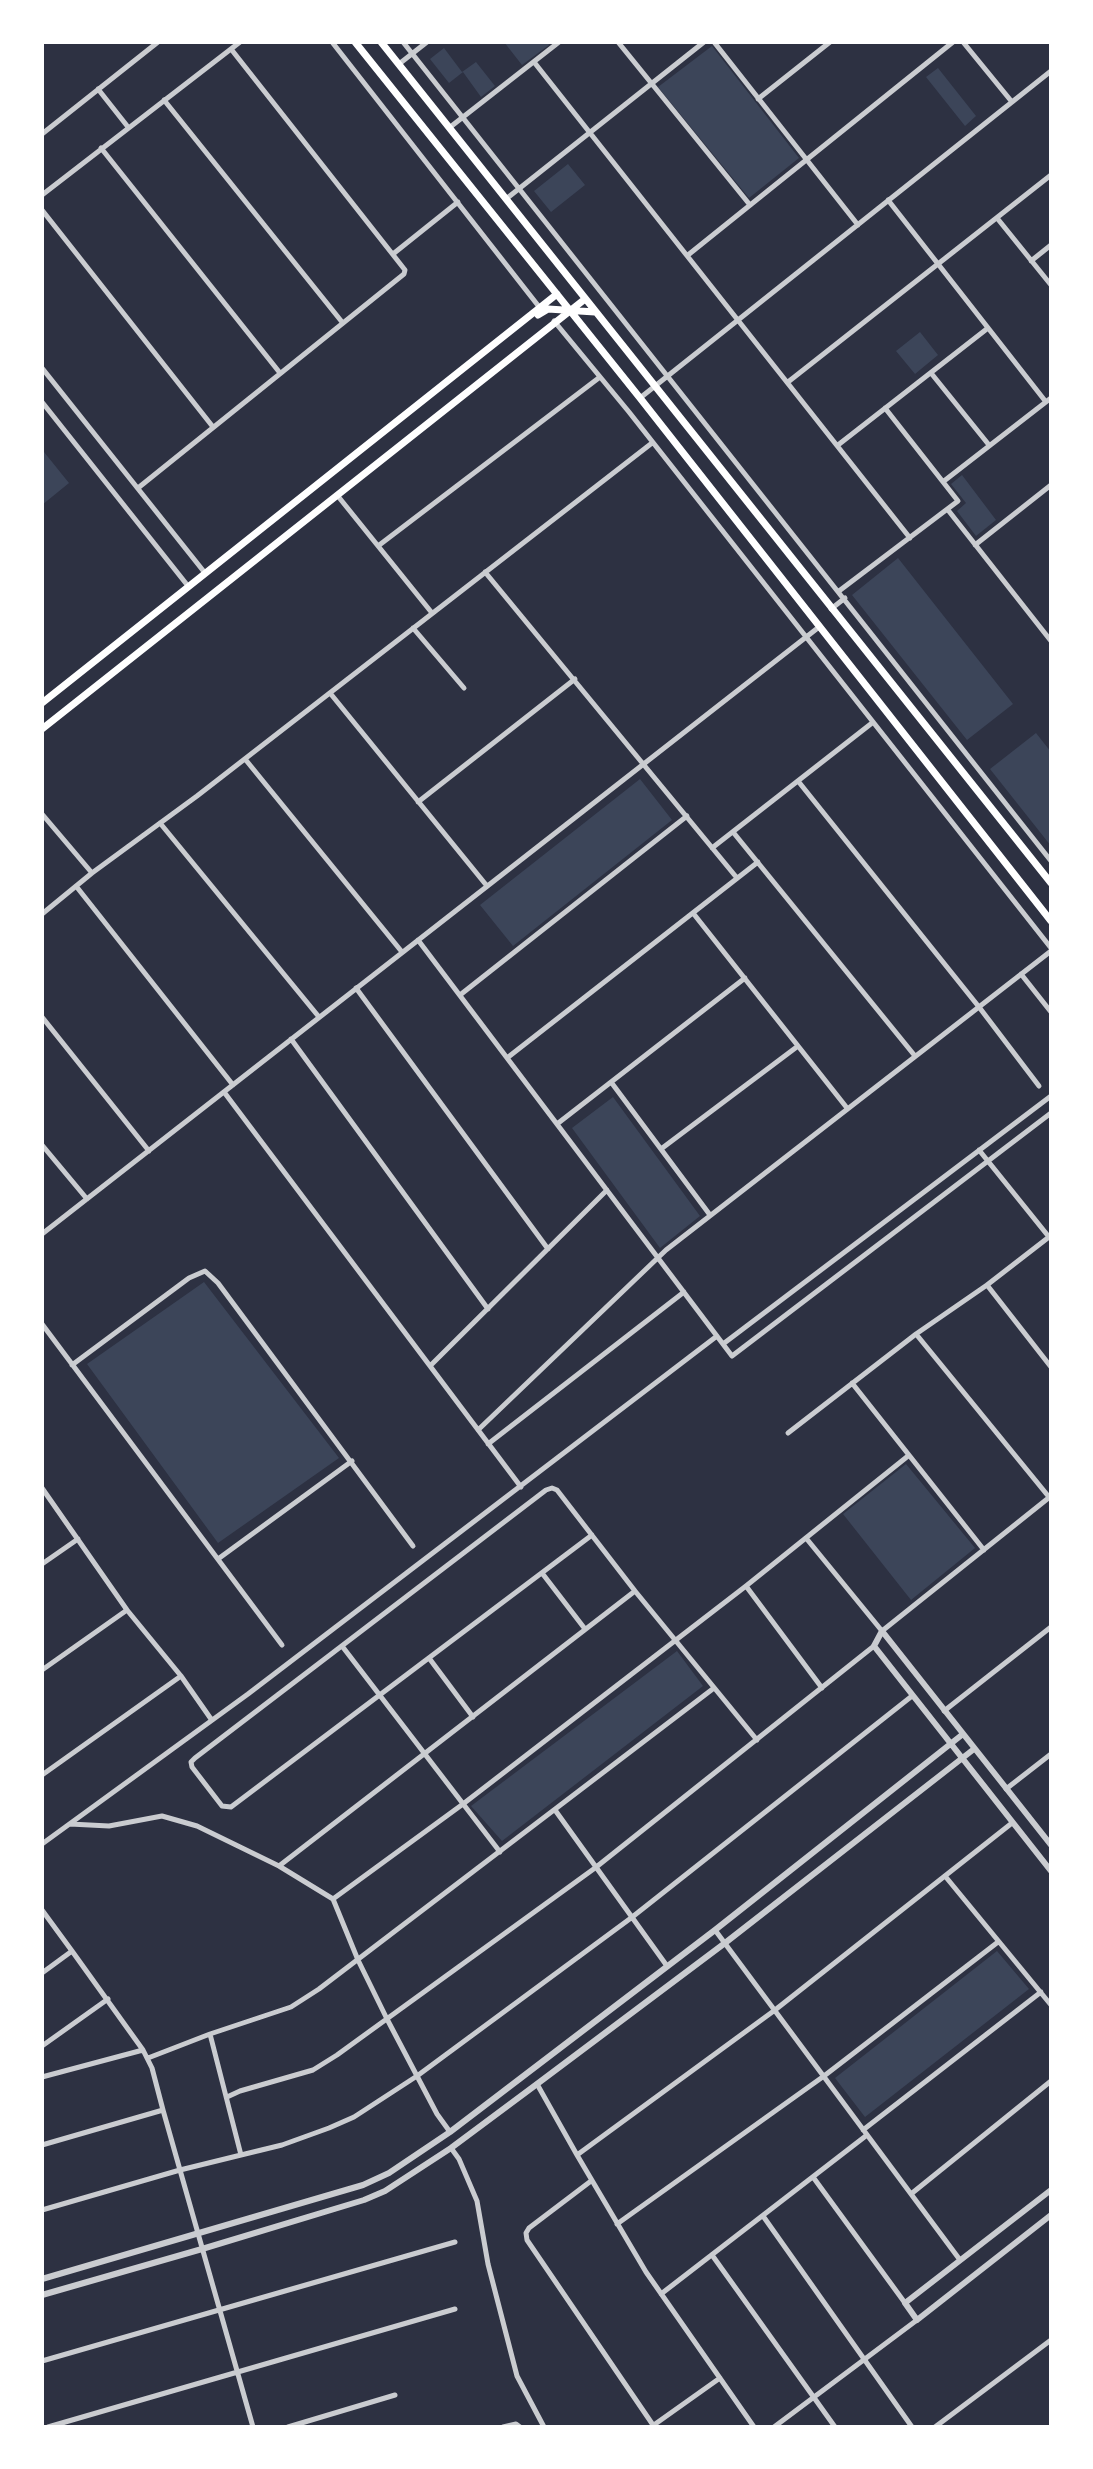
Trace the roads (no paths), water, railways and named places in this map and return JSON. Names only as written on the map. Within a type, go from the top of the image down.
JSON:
[{"type":"main road","points":[[355,42],[640,398],[1051,921]]},
{"type":"main road","points":[[382,42],[1051,883]]},
{"type":"main road","points":[[42,703],[557,294]]},
{"type":"main road","points":[[42,729],[585,299]]},
{"type":"main road","points":[[493,345],[498,346],[546,310],[589,311],[597,314]]},
{"type":"street","points":[[42,134],[159,42]]},
{"type":"street","points":[[42,195],[240,42]]},
{"type":"street","points":[[332,42],[540,308]]},
{"type":"street","points":[[403,42],[1051,860]]},
{"type":"street","points":[[399,64],[427,42]]},
{"type":"street","points":[[449,128],[559,42]]},
{"type":"street","points":[[618,42],[750,205]]},
{"type":"street","points":[[506,199],[704,42]]},
{"type":"street","points":[[714,42],[858,225]]},
{"type":"street","points":[[758,99],[830,42]]},
{"type":"street","points":[[688,255],[953,42]]},
{"type":"street","points":[[963,42],[1012,102]]},
{"type":"street","points":[[138,488],[404,274],[405,270],[231,49]]},
{"type":"street","points":[[534,62],[910,538]]},
{"type":"street","points":[[640,398],[1051,71]]},
{"type":"street","points":[[98,89],[128,127]]},
{"type":"street","points":[[164,100],[342,322]]},
{"type":"street","points":[[101,148],[279,373]]},
{"type":"street","points":[[788,382],[1051,175]]},
{"type":"street","points":[[888,200],[988,328],[1049,400],[944,481]]},
{"type":"street","points":[[393,254],[458,202]]},
{"type":"street","points":[[42,210],[213,427]]},
{"type":"street","points":[[997,218],[1051,285]]},
{"type":"street","points":[[1031,261],[1051,245]]},
{"type":"street","points":[[478,1430],[658,1258],[1051,950],[554,321]]},
{"type":"street","points":[[838,445],[988,328]]},
{"type":"street","points":[[42,368],[205,573]]},
{"type":"street","points":[[931,373],[989,446]]},
{"type":"street","points":[[378,545],[600,377]]},
{"type":"street","points":[[42,402],[188,586]]},
{"type":"street","points":[[839,591],[958,501],[885,408]]},
{"type":"street","points":[[42,914],[652,443]]},
{"type":"street","points":[[975,545],[1051,485]]},
{"type":"street","points":[[337,495],[432,613]]},
{"type":"street","points":[[948,510],[1051,641]]},
{"type":"street","points":[[485,572],[737,878]]},
{"type":"street","points":[[831,609],[845,598]]},
{"type":"street","points":[[42,1234],[819,627]]},
{"type":"street","points":[[413,628],[464,688]]},
{"type":"street","points":[[418,802],[575,679]]},
{"type":"street","points":[[330,693],[487,886]]},
{"type":"street","points":[[712,848],[872,723]]},
{"type":"street","points":[[245,759],[402,952]]},
{"type":"street","points":[[798,781],[1039,1086]]},
{"type":"street","points":[[42,814],[92,873]]},
{"type":"street","points":[[460,995],[687,816]]},
{"type":"street","points":[[160,823],[319,1017]]},
{"type":"street","points":[[733,832],[915,1056]]},
{"type":"street","points":[[507,1058],[758,862]]},
{"type":"street","points":[[76,886],[233,1084]]},
{"type":"street","points":[[693,913],[847,1108]]},
{"type":"street","points":[[418,940],[732,1356],[1049,1115],[1051,1123]]},
{"type":"street","points":[[1021,974],[1051,1012]]},
{"type":"street","points":[[557,1124],[745,978]]},
{"type":"street","points":[[356,988],[548,1249]]},
{"type":"street","points":[[42,1017],[149,1151]]},
{"type":"street","points":[[291,1039],[488,1309]]},
{"type":"street","points":[[661,1149],[798,1046]]},
{"type":"street","points":[[611,1082],[710,1215]]},
{"type":"street","points":[[224,1092],[521,1486]]},
{"type":"street","points":[[723,1344],[1051,1096]]},
{"type":"street","points":[[42,1145],[87,1199]]},
{"type":"street","points":[[788,1433],[916,1334],[1050,1238],[979,1150]]},
{"type":"street","points":[[430,1366],[607,1190]]},
{"type":"street","points":[[72,1365],[189,1278],[205,1271],[218,1283],[413,1546]]},
{"type":"street","points":[[987,1285],[1051,1367]]},
{"type":"street","points":[[488,1444],[684,1292]]},
{"type":"street","points":[[42,1324],[282,1644]]},
{"type":"street","points":[[228,2097],[313,2070],[387,2020],[595,1868],[874,1646],[883,1631],[1050,1497],[916,1334]]},
{"type":"street","points":[[42,1844],[717,1336]]},
{"type":"street","points":[[852,1383],[984,1550]]},
{"type":"street","points":[[334,1899],[464,1804],[746,1586],[908,1456]]},
{"type":"street","points":[[218,1559],[352,1461]]},
{"type":"street","points":[[42,1488],[127,1610],[181,1676],[211,1719]]},
{"type":"street","points":[[592,1535],[232,1807],[222,1806],[192,1767],[191,1762],[552,1488],[557,1490],[592,1535],[635,1591],[757,1740]]},
{"type":"street","points":[[806,1538],[883,1631],[1051,1845]]},
{"type":"street","points":[[42,1564],[78,1539]]},
{"type":"street","points":[[542,1573],[585,1629]]},
{"type":"street","points":[[746,1586],[822,1688]]},
{"type":"street","points":[[279,1866],[635,1591]]},
{"type":"street","points":[[42,1670],[127,1610]]},
{"type":"street","points":[[944,1712],[1051,1627]]},
{"type":"street","points":[[342,1646],[500,1852]]},
{"type":"street","points":[[874,1646],[1051,1871]]},
{"type":"street","points":[[429,1658],[473,1717]]},
{"type":"street","points":[[42,1775],[181,1676]]},
{"type":"street","points":[[148,2058],[291,2007],[358,1960],[714,1688]]},
{"type":"street","points":[[42,2210],[180,2170],[282,2145],[341,2122],[417,2076],[631,1917],[912,1696]]},
{"type":"street","points":[[42,2279],[373,2181],[412,2158],[715,1930],[963,1734]]},
{"type":"street","points":[[42,2295],[364,2200],[385,2191],[451,2148],[537,2084],[974,1749]]},
{"type":"street","points":[[1006,1789],[1051,1754]]},
{"type":"street","points":[[555,1810],[667,1966]]},
{"type":"street","points":[[68,1824],[109,1826],[162,1816],[197,1826],[279,1866],[334,1899],[358,1960],[387,2020],[437,2114],[450,2132]]},
{"type":"street","points":[[576,2155],[775,2010],[1012,1823]]},
{"type":"street","points":[[946,1876],[1051,2005]]},
{"type":"street","points":[[42,1910],[148,2058],[253,2427]]},
{"type":"street","points":[[715,1930],[960,2260]]},
{"type":"street","points":[[617,2224],[824,2076],[998,1942]]},
{"type":"street","points":[[42,1973],[72,1951]]},
{"type":"street","points":[[661,2294],[813,2177],[865,2132],[1041,1992]]},
{"type":"street","points":[[42,2046],[107,1999]]},
{"type":"street","points":[[210,2035],[241,2155]]},
{"type":"street","points":[[563,2046],[572,2057]]},
{"type":"street","points":[[42,2077],[143,2050]]},
{"type":"street","points":[[911,2194],[1051,2081]]},
{"type":"street","points":[[537,2084],[576,2155],[661,2294],[754,2427]]},
{"type":"street","points":[[42,2145],[163,2110]]},
{"type":"street","points":[[451,2148],[459,2159],[477,2201],[488,2264],[517,2376],[544,2427]]},
{"type":"street","points":[[813,2177],[917,2320]]},
{"type":"street","points":[[592,2181],[529,2228],[527,2239],[652,2426],[720,2378]]},
{"type":"street","points":[[905,2303],[1051,2190]]},
{"type":"street","points":[[774,2427],[1051,2215]]},
{"type":"street","points":[[762,2216],[912,2427]]},
{"type":"street","points":[[42,2361],[455,2242]]},
{"type":"street","points":[[712,2255],[835,2427]]},
{"type":"street","points":[[48,2427],[455,2309]]},
{"type":"street","points":[[935,2427],[1051,2340]]},
{"type":"street","points":[[288,2427],[395,2395]]},
{"type":"street","points":[[503,2427],[516,2424],[520,2427]]}]
